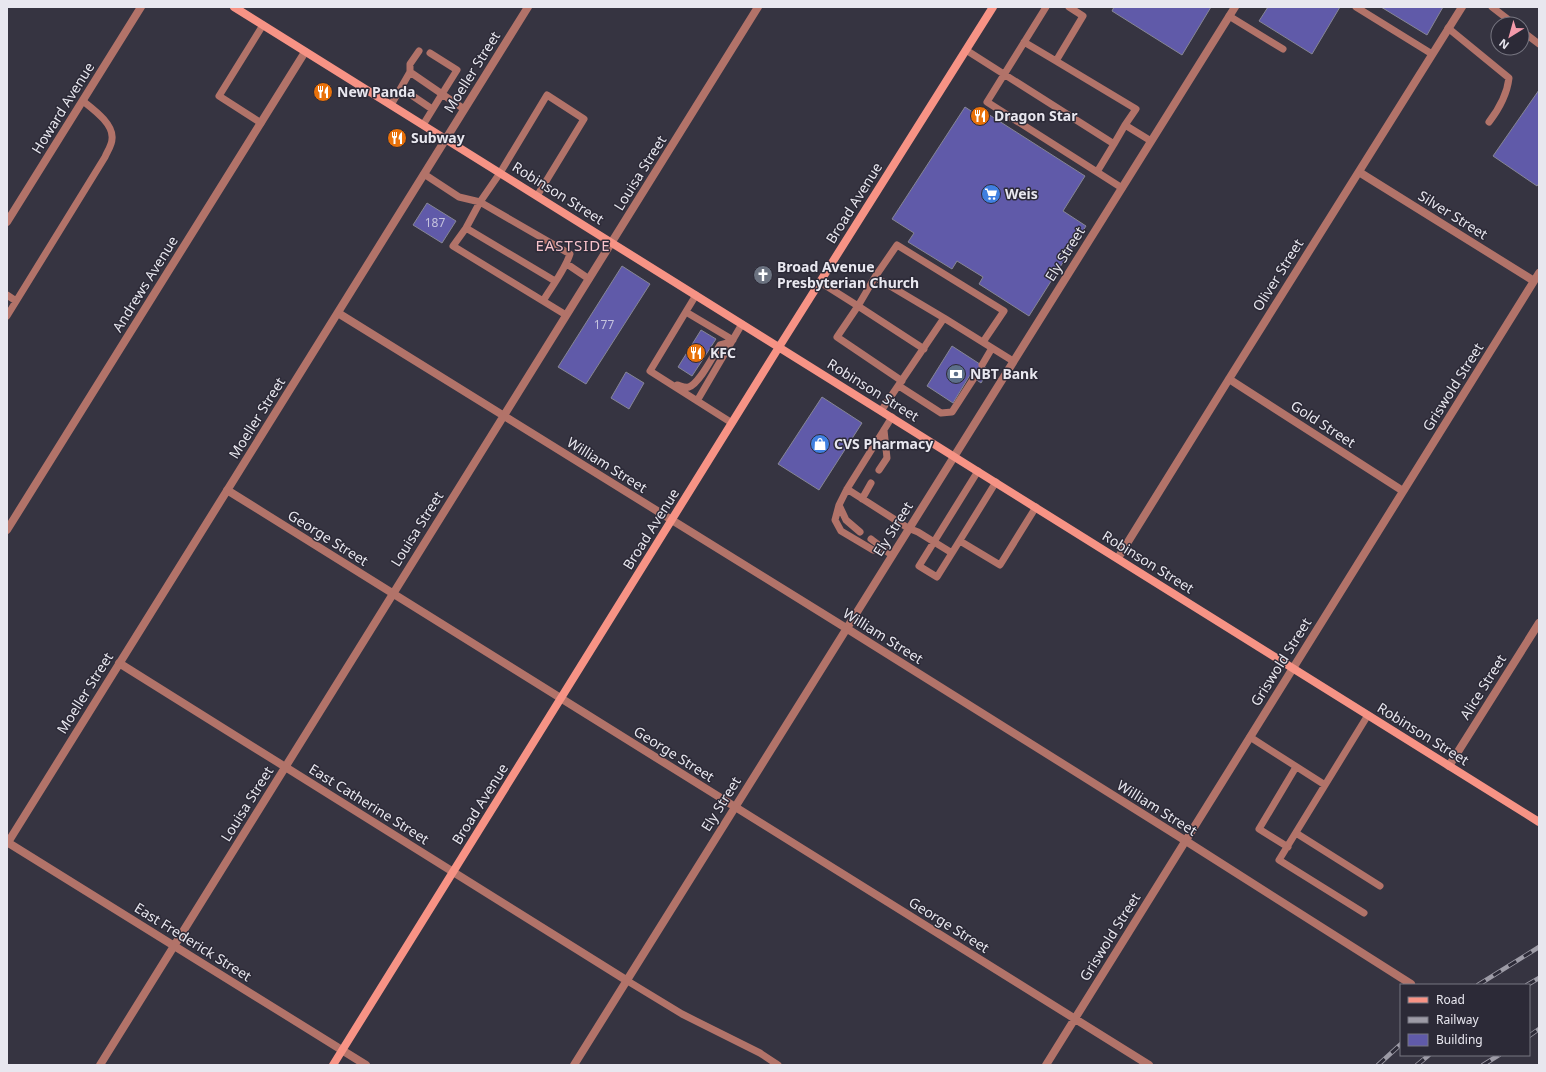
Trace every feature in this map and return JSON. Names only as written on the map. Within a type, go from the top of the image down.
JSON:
[{"type":"street","name":"Howard Avenue","points":[[7,222],[141,7]]},
{"type":"street","name":"Robinson Street","points":[[234,7],[244,10],[263,25],[306,52],[1539,822]]},
{"type":"street","name":"Moeller Street","points":[[7,843],[528,7]]},
{"type":"street","name":"Louisa Street","points":[[100,1065],[502,416],[612,243],[758,7]]},
{"type":"street","name":"Broad Avenue","points":[[332,1065],[779,347],[993,7]]},
{"type":"street","name":"Ely Street","points":[[574,1065],[908,528],[1235,7]]},
{"type":"street","name":"Oliver Street","points":[[1118,558],[1228,379],[1462,7]]},
{"type":"street","name":"Andrews Avenue","points":[[7,530],[306,52]]},
{"type":"street","name":"Silver Street","points":[[1359,172],[1534,281]]},
{"type":"street","name":"Griswold Street","points":[[1046,1065],[1539,273]]},
{"type":"street","name":"William Street","points":[[338,313],[846,628],[1411,984]]},
{"type":"street","name":"Gold Street","points":[[1228,379],[1403,491]]},
{"type":"street","name":"George Street","points":[[227,490],[1149,1065]]},
{"type":"street","name":"Alice Street","points":[[1449,766],[1539,623]]},
{"type":"street","name":"East Catherine Street","points":[[119,663],[626,980]]},
{"type":"street","name":"East Frederick Street","points":[[7,843],[366,1065]]},
{"type":"lane","points":[[1046,7],[987,102],[1122,188]]},
{"type":"lane","points":[[1056,61],[1083,16],[1069,7]]},
{"type":"lane","points":[[1356,7],[1432,54]]},
{"type":"lane","points":[[1492,7],[1504,16]]},
{"type":"lane","points":[[1229,16],[1283,49]]},
{"type":"lane","points":[[261,123],[218,96],[263,25]]},
{"type":"lane","points":[[1448,28],[1509,78],[1508,87],[1499,108],[1489,122]]},
{"type":"lane","points":[[1530,37],[1539,44]]},
{"type":"lane","points":[[1024,42],[1136,109],[1096,172]]},
{"type":"lane","points":[[391,105],[410,72],[410,64],[419,50]]},
{"type":"lane","points":[[966,50],[1114,144]]},
{"type":"lane","points":[[423,125],[457,70],[430,53]]},
{"type":"lane","points":[[410,72],[464,109]]},
{"type":"lane","points":[[401,88],[432,109]]},
{"type":"lane","points":[[537,196],[584,119],[547,95],[500,173],[480,202],[466,228],[453,246],[566,315]]},
{"type":"lane","points":[[7,316],[105,157],[112,141],[112,134],[102,116],[83,101]]},
{"type":"lane","points":[[1125,125],[1151,140]]},
{"type":"lane","points":[[424,174],[459,197],[480,202],[570,254],[567,264],[543,301]]},
{"type":"lane","points":[[466,228],[555,281]]},
{"type":"lane","points":[[974,378],[952,412],[941,413],[837,337],[897,245],[1004,311],[983,342]]},
{"type":"lane","points":[[567,264],[589,279]]},
{"type":"lane","points":[[876,277],[1013,361]]},
{"type":"lane","points":[[820,282],[924,349]]},
{"type":"lane","points":[[7,295],[16,301]]},
{"type":"lane","points":[[696,295],[650,371],[732,423]]},
{"type":"lane","points":[[686,312],[732,341]]},
{"type":"lane","points":[[881,411],[944,318]]},
{"type":"lane","points":[[697,401],[742,324]]},
{"type":"lane","points":[[660,377],[683,387],[690,386],[699,378],[720,344],[732,341]]},
{"type":"lane","points":[[982,365],[992,348]]},
{"type":"lane","points":[[892,417],[847,489],[839,505],[835,520],[841,530],[873,550],[884,551],[892,555]]},
{"type":"lane","points":[[879,470],[887,458],[884,430]]},
{"type":"lane","points":[[978,471],[919,566],[937,577],[996,482]]},
{"type":"lane","points":[[862,499],[871,483]]},
{"type":"lane","points":[[847,489],[908,528],[934,541],[952,553]]},
{"type":"lane","points":[[839,505],[846,520],[860,532]]},
{"type":"lane","points":[[960,541],[1000,565],[1036,507]]},
{"type":"lane","points":[[871,539],[877,542],[884,551]]},
{"type":"lane","points":[[1364,913],[1280,860],[1368,715]]},
{"type":"lane","points":[[1250,737],[1325,785]]},
{"type":"lane","points":[[1288,847],[1259,829],[1296,767]]},
{"type":"lane","points":[[1296,832],[1380,886]]},
{"type":"lane","points":[[626,980],[682,1014],[760,1053],[778,1065]]},
{"type":"building","points":[[1114,7],[1211,7],[1182,55],[1112,11]]},
{"type":"building","points":[[1268,7],[1340,7],[1312,54],[1259,21]]},
{"type":"building","points":[[1381,7],[1443,7],[1427,35]]},
{"type":"building","points":[[1539,90],[1539,183],[1537,186],[1493,156]]},
{"type":"building","name":"Weis","points":[[965,107],[985,120],[988,114],[1085,176],[1063,211],[1086,226],[1029,316],[979,284],[983,277],[957,261],[952,269],[908,242],[914,233],[892,219]]},
{"type":"building","points":[[427,203],[456,221],[442,243],[413,225]]},
{"type":"building","points":[[622,266],[650,284],[586,384],[558,367]]},
{"type":"building","points":[[701,330],[716,339],[692,376],[678,367]]},
{"type":"building","points":[[952,346],[989,370],[981,383],[970,375],[953,403],[927,386]]},
{"type":"building","points":[[626,372],[644,383],[629,409],[611,398]]},
{"type":"building","name":"CVS Pharmacy","points":[[822,397],[862,423],[819,490],[778,464]]},
{"type":"railway","points":[[1480,984],[1539,947]]},
{"type":"railway","points":[[1529,984],[1539,978]]},
{"type":"railway","points":[[1530,1035],[1539,1029]]},
{"type":"railway","points":[[1378,1065],[1400,1045]]},
{"type":"railway","points":[[1417,1065],[1428,1056]]},
{"type":"railway","points":[[1483,1065],[1497,1056]]},
{"type":"place","name":"New Panda","points":[[323,92]]},
{"type":"place","name":"Dragon Star","points":[[980,116]]},
{"type":"place","name":"Subway","points":[[397,138]]},
{"type":"place","name":"Weis","points":[[991,194]]},
{"type":"place","name":"Broad Avenue Presbyterian Church","points":[[763,275]]},
{"type":"place","name":"KFC","points":[[696,353]]},
{"type":"place","name":"NBT Bank","points":[[956,374]]},
{"type":"place","name":"CVS Pharmacy","points":[[820,444]]},
{"type":"district","name":"EASTSIDE","points":[[573,246]]}]
